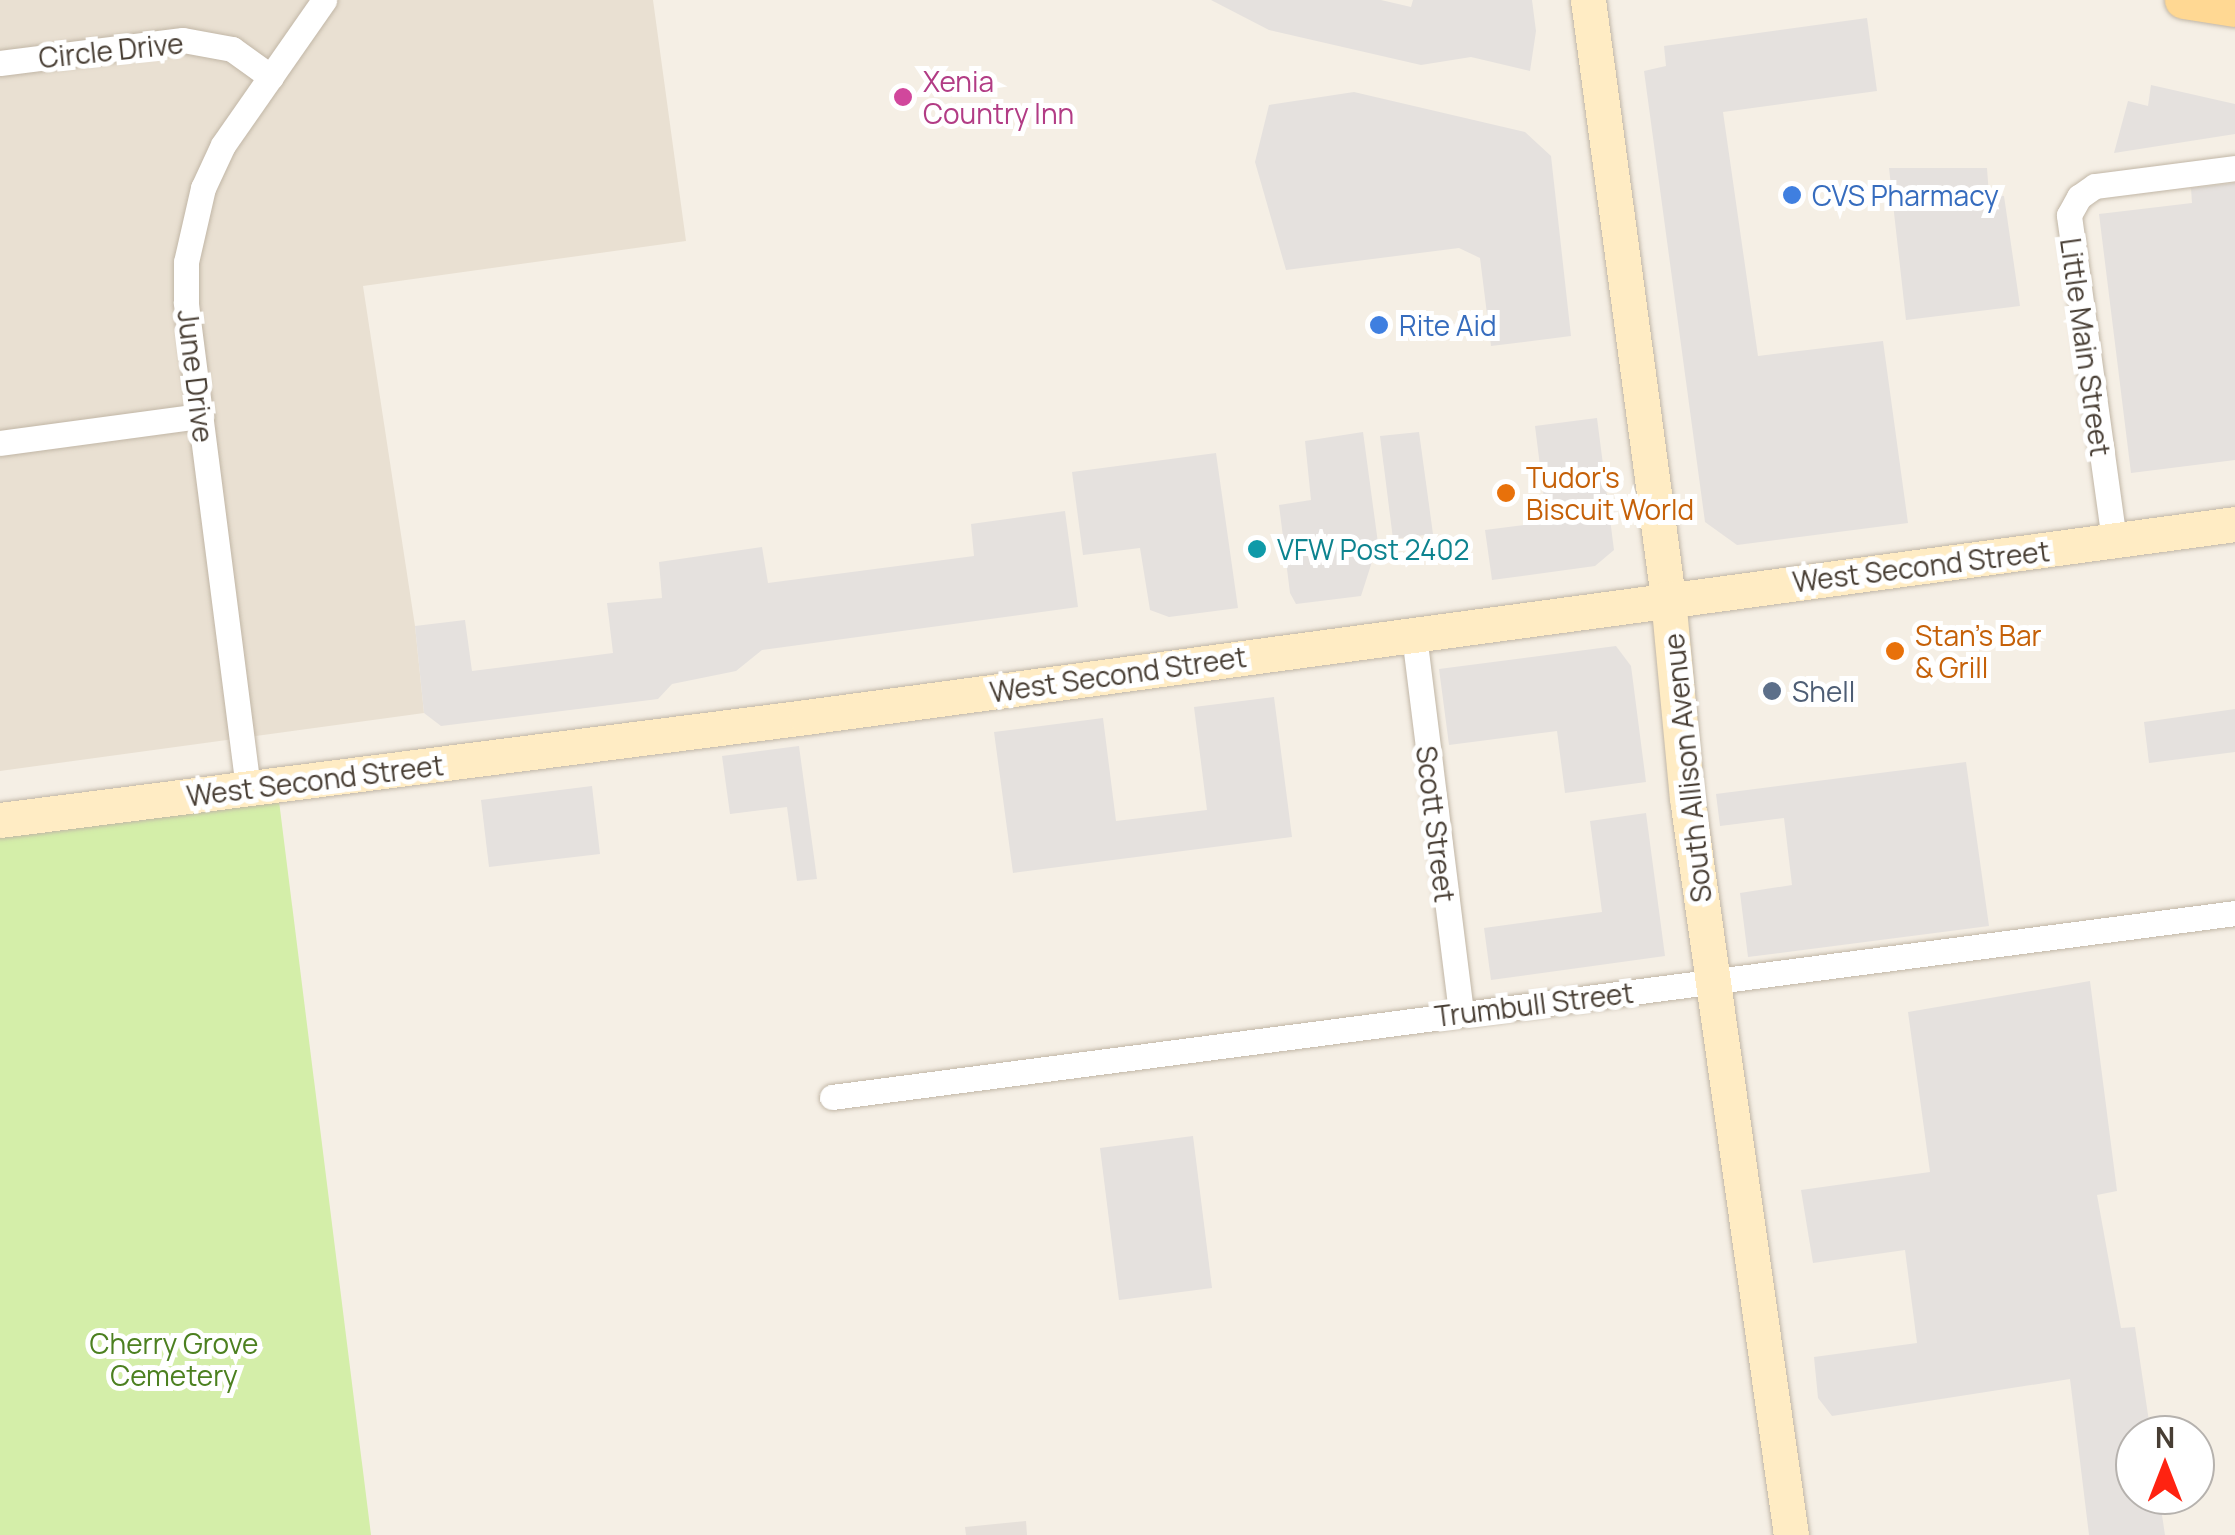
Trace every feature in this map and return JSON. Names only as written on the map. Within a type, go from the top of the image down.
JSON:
[{"type":"main road","name":"South Allison Avenue","points":[[1588,0],[1668,598],[1687,798],[1791,1535]]},
{"type":"main road","points":[[2184,0],[2235,8]]},
{"type":"main road","name":"West Second Street","points":[[0,820],[2235,524]]},
{"type":"street","name":"June Drive","points":[[248,788],[186,302],[192,227],[222,145],[324,0]]},
{"type":"street","name":"Circle Drive","points":[[0,63],[183,40],[232,49],[271,76]]},
{"type":"street","name":"Little Main Street","points":[[2114,540],[2069,215],[2079,197],[2095,186],[2235,168]]},
{"type":"street","points":[[0,443],[201,416]]},
{"type":"street","name":"Scott Street","points":[[1414,634],[1461,1014]]},
{"type":"street","name":"Trumbull Street","points":[[832,1097],[2235,912]]},
{"type":"shaded area","points":[[0,0],[653,0],[686,241],[363,286],[415,626],[424,713],[0,771]]},
{"type":"shaded area","points":[[1211,0],[1381,0],[1411,7],[1413,0],[1532,0],[1536,31],[1530,71],[1471,57],[1421,65],[1269,30]]},
{"type":"shaded area","points":[[1867,18],[1877,91],[1723,112],[1758,356],[1883,341],[1908,523],[1737,545],[1705,522],[1644,71],[1666,66],[1664,46]]},
{"type":"shaded area","points":[[2151,85],[2235,104],[2235,134],[2114,153],[2128,101],[2148,106]]},
{"type":"shaded area","points":[[1354,92],[1525,132],[1551,156],[1571,336],[1491,346],[1480,258],[1459,248],[1286,270],[1255,162],[1269,105]]},
{"type":"shaded area","points":[[1889,168],[1987,168],[1989,195],[2004,196],[2020,306],[1906,320]]},
{"type":"shaded area","points":[[2235,183],[2235,460],[2131,473],[2099,214],[2192,203],[2191,188]]},
{"type":"shaded area","points":[[1597,418],[1614,550],[1595,566],[1492,580],[1485,530],[1547,522],[1535,426]]},
{"type":"shaded area","points":[[1363,432],[1378,543],[1361,596],[1296,604],[1290,593],[1279,505],[1311,500],[1305,441]]},
{"type":"shaded area","points":[[1419,432],[1433,534],[1393,539],[1380,436]]},
{"type":"shaded area","points":[[1216,453],[1238,608],[1169,617],[1150,610],[1140,548],[1083,555],[1072,472]]},
{"type":"shaded area","points":[[1065,511],[1078,607],[762,650],[736,671],[672,684],[658,699],[441,726],[424,713],[415,626],[465,620],[472,671],[613,653],[607,603],[662,598],[659,562],[762,547],[768,583],[974,556],[971,524]]},
{"type":"shaded area","points":[[1616,646],[1631,666],[1646,782],[1565,793],[1557,731],[1449,745],[1439,669]]},
{"type":"shaded area","points":[[1274,697],[1292,837],[1013,873],[994,732],[1103,718],[1116,821],[1207,810],[1194,707]]},
{"type":"shaded area","points":[[2235,709],[2235,752],[2149,763],[2144,722]]},
{"type":"shaded area","points":[[799,746],[817,879],[797,881],[787,807],[730,814],[722,756]]},
{"type":"shaded area","points":[[1966,762],[1989,926],[1748,957],[1740,893],[1792,885],[1784,818],[1720,826],[1716,794]]},
{"type":"shaded area","points":[[592,786],[600,854],[489,867],[481,800]]},
{"type":"shaded area","points":[[1646,813],[1665,956],[1491,980],[1484,928],[1602,912],[1590,821]]},
{"type":"shaded area","points":[[2090,981],[2117,1191],[2097,1195],[2121,1328],[2135,1327],[2148,1415],[2115,1415],[2115,1515],[2162,1515],[2165,1535],[2089,1535],[2070,1379],[1832,1416],[1818,1398],[1814,1357],[1917,1343],[1905,1250],[1813,1263],[1801,1190],[1930,1172],[1908,1012]]},
{"type":"shaded area","points":[[1193,1136],[1212,1288],[1119,1300],[1100,1148]]},
{"type":"shaded area","points":[[1026,1521],[1027,1535],[966,1535],[965,1527]]},
{"type":"green space","name":"Cherry Grove Cemetery","points":[[277,785],[371,1535],[0,1535],[0,820]]},
{"type":"place","name":"Xenia Country Inn","points":[[903,97]]},
{"type":"place","name":"CVS Pharmacy","points":[[1792,195]]},
{"type":"place","name":"Rite Aid","points":[[1379,325]]},
{"type":"place","name":"Tudor's Biscuit World","points":[[1506,493]]},
{"type":"place","name":"VFW Post 2402","points":[[1257,549]]},
{"type":"place","name":"Stan's Bar & Grill","points":[[1895,651]]},
{"type":"place","name":"Shell","points":[[1772,691]]}]
